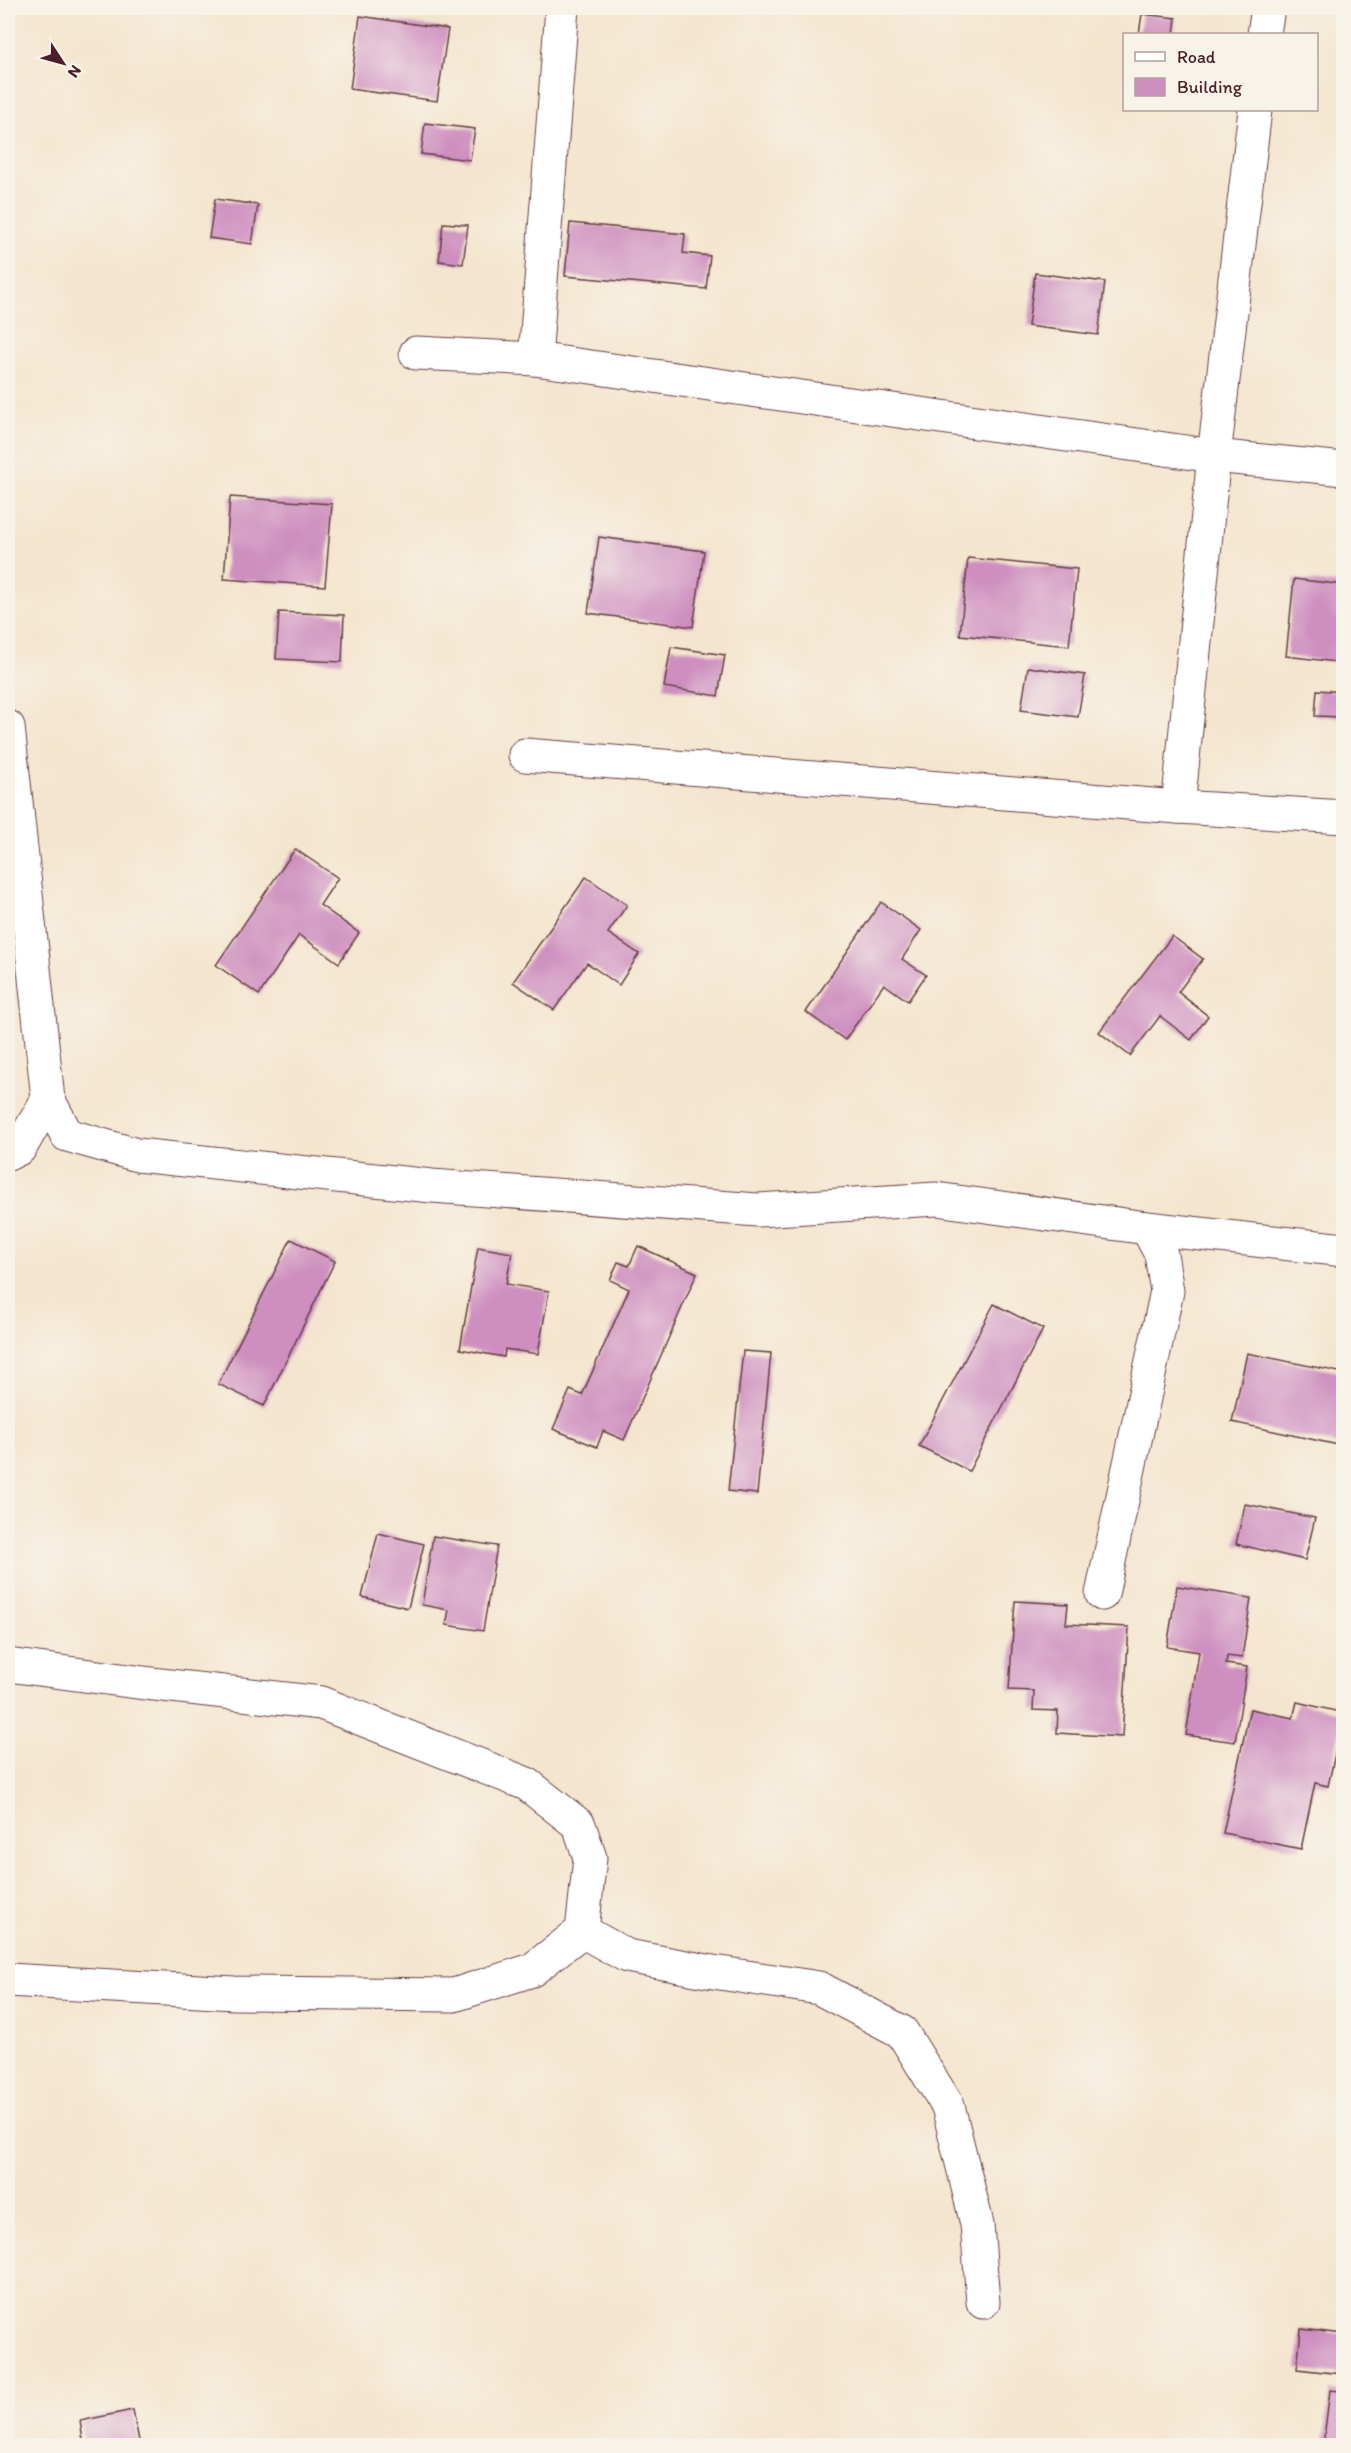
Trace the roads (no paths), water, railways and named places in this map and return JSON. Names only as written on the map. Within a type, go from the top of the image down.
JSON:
[{"type":"street","points":[[535,359],[562,8]]},
{"type":"street","points":[[1264,33],[1268,8]]},
{"type":"street","points":[[1178,807],[1214,456],[1256,111]]},
{"type":"street","points":[[416,354],[535,359],[1214,456],[1344,469]]},
{"type":"street","points":[[8,727],[48,1099],[67,1135],[137,1155],[432,1186],[758,1210],[936,1199],[1147,1228],[1344,1250]]},
{"type":"street","points":[[525,755],[1178,807],[1344,817]]},
{"type":"street","points":[[8,1154],[20,1148],[48,1099]]},
{"type":"street","points":[[1102,1594],[1167,1291],[1161,1254],[1147,1228]]},
{"type":"street","points":[[8,1665],[321,1703],[527,1784],[579,1824],[590,1858],[582,1930],[532,1970],[454,1995],[234,1993],[8,1980]]},
{"type":"street","points":[[582,1930],[627,1956],[819,1988],[902,2032],[948,2106],[977,2224],[983,2302]]}]
